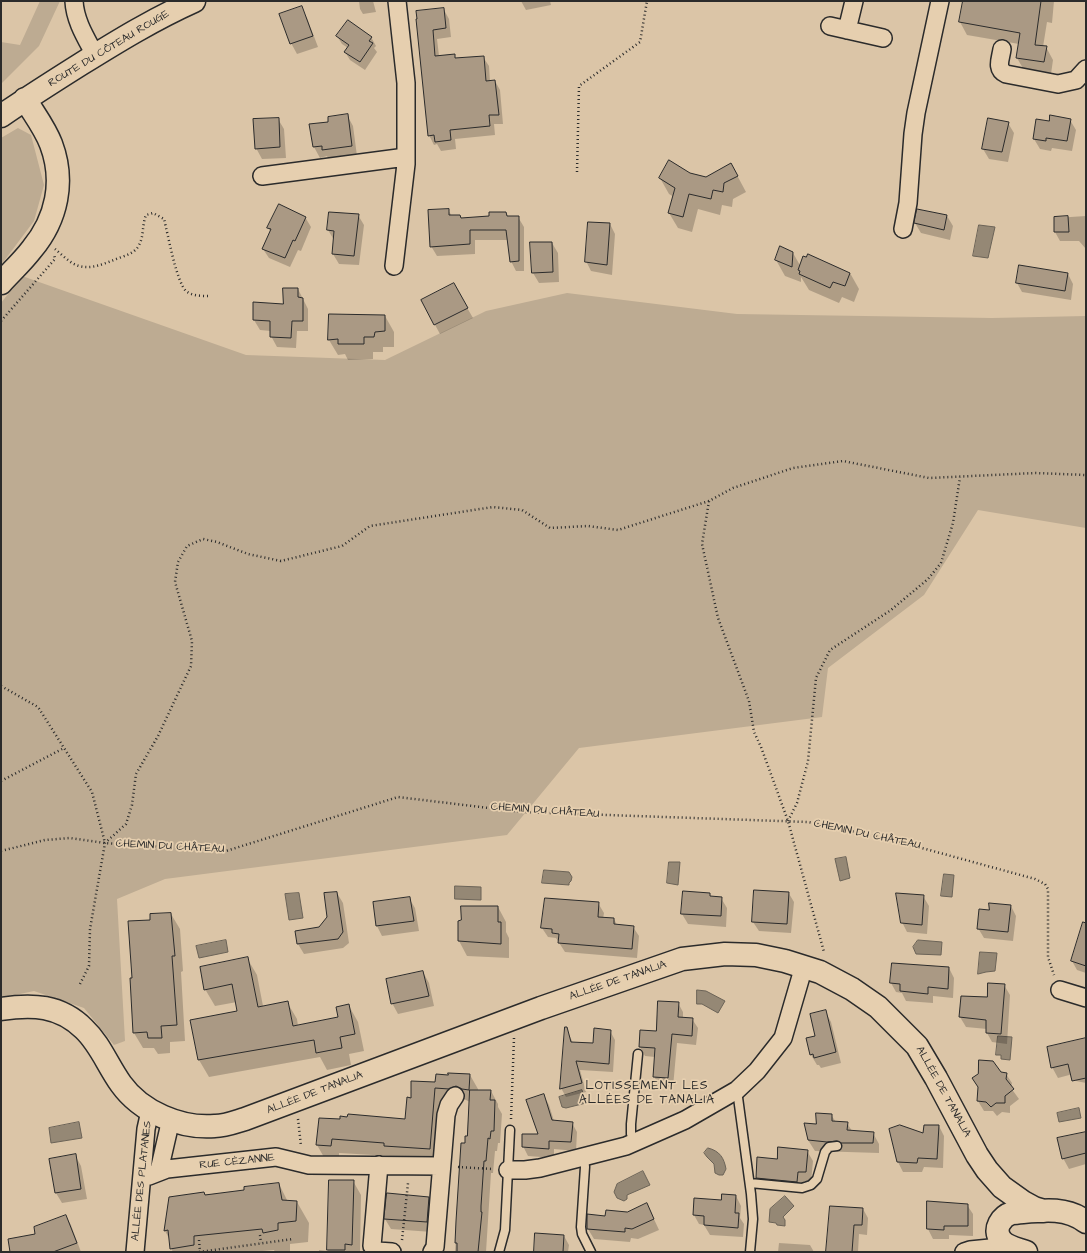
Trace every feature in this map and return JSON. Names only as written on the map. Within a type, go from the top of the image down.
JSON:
[{"type":"street","points":[[74,1],[74,9],[81,30],[95,55]]},
{"type":"street","name":"ROUTE DU CÔTEAU ROUGE","points":[[1,116],[95,55],[162,15],[194,1]]},
{"type":"street","points":[[394,266],[406,157],[406,83],[397,1]]},
{"type":"street","points":[[847,30],[854,1]]},
{"type":"street","points":[[903,229],[908,203],[916,113],[940,1]]},
{"type":"street","points":[[830,26],[883,38]]},
{"type":"street","points":[[1002,49],[999,67],[1002,72],[1006,74],[1058,84],[1076,80],[1086,69]]},
{"type":"street","points":[[1,283],[39,240],[50,221],[57,197],[58,180],[56,161],[51,144],[25,99]]},
{"type":"street","points":[[262,176],[406,157]]},
{"type":"street","name":"ALLÉE DE TANALIA","points":[[1,1009],[20,1006],[38,1006],[56,1011],[74,1021],[84,1029],[95,1042],[121,1085],[134,1100],[150,1111],[171,1119],[194,1125],[208,1126],[222,1125],[245,1119],[541,1008],[682,959],[725,954],[747,954],[784,961],[812,969],[852,989],[878,1008],[918,1046],[977,1155],[987,1170],[1002,1187],[1023,1202],[1044,1211]]},
{"type":"street","points":[[508,1170],[540,1168],[635,1143],[685,1120],[738,1090],[757,1071],[782,1038],[812,969]]},
{"type":"street","points":[[1060,990],[1086,998]]},
{"type":"street","points":[[432,1252],[435,1247],[446,1114],[449,1105],[455,1096]]},
{"type":"street","name":"ALLÉE DES PLATANES","points":[[135,1252],[146,1129],[150,1111]]},
{"type":"street","points":[[159,1171],[171,1119]]},
{"type":"street","name":"RUE CÉZANNE","points":[[142,1176],[149,1176],[159,1171],[276,1157],[286,1158],[309,1165],[441,1166]]},
{"type":"street","points":[[379,1165],[372,1246],[377,1251],[397,1248]]},
{"type":"street","name":"ALLÉE DE TANALIA","points":[[1000,1221],[1006,1209],[1002,1187]]},
{"type":"street","points":[[967,1251],[1007,1215],[1012,1213],[1044,1211],[1066,1212],[1086,1221]]},
{"type":"street","points":[[1000,1221],[999,1235],[1001,1240],[1018,1249]]},
{"type":"street","points":[[967,1251],[1018,1249]]},
{"type":"lane","points":[[635,1143],[630,1124],[638,1054]]},
{"type":"lane","points":[[738,1090],[753,1218],[750,1252]]},
{"type":"lane","points":[[499,1252],[505,1230],[510,1130]]},
{"type":"lane","points":[[750,1183],[802,1188],[811,1185],[817,1179],[829,1147],[837,1146]]},
{"type":"lane","points":[[584,1157],[586,1167],[581,1227],[582,1234],[591,1252]]},
{"type":"path","points":[[577,172],[579,86],[640,42],[647,1]]},
{"type":"path","points":[[1,321],[55,259],[52,246],[72,263],[86,268],[97,267],[132,253],[138,247],[141,240],[143,222],[146,215],[153,214],[164,219],[177,274],[186,290],[196,296],[210,296]]},
{"type":"path","points":[[80,984],[89,966],[90,929],[105,843],[126,824],[132,805],[136,774],[158,736],[191,666],[192,641],[175,582],[178,562],[187,546],[202,540],[216,542],[248,554],[281,561],[342,546],[370,526],[493,507],[522,510],[550,528],[588,526],[618,530],[709,501],[733,488],[793,468],[844,461],[929,478],[1036,474],[1086,475]]},
{"type":"path","points":[[788,822],[798,803],[808,761],[816,678],[830,650],[891,610],[928,579],[941,563],[953,523],[960,477]]},
{"type":"path","points":[[709,501],[702,544],[718,618],[749,701],[754,732],[761,747],[788,822],[824,951],[812,969]]},
{"type":"path","name":"CHEMIN DU CHÂTEAU","points":[[1,686],[38,707],[92,792],[105,843],[226,851],[398,796],[522,812],[808,822],[889,839],[1036,879],[1045,884],[1048,889],[1048,958],[1060,990]]},
{"type":"path","points":[[1,781],[64,748]]},
{"type":"path","points":[[1,851],[45,840],[70,838],[105,843]]},
{"type":"path","points":[[510,1130],[514,1034]]},
{"type":"path","points":[[297,1117],[303,1164]]},
{"type":"path","points":[[397,1248],[410,1166]]},
{"type":"path","points":[[441,1166],[508,1170]]},
{"type":"path","points":[[260,1235],[261,1244]]},
{"type":"path","points":[[199,1240],[199,1252],[293,1239]]},
{"type":"shaded area","points":[[40,1],[60,1],[39,46],[1,84],[1,42],[20,45]]},
{"type":"shaded area","points":[[18,128],[31,135],[44,185],[34,221],[1,265],[1,138]]},
{"type":"shaded area","points":[[979,225],[995,227],[988,258],[973,256]]},
{"type":"shaded area","points":[[22,276],[246,355],[385,360],[486,311],[567,293],[737,314],[992,318],[1086,316],[1086,528],[978,510],[924,595],[828,668],[822,717],[579,748],[507,835],[165,879],[117,899],[125,1041],[114,1045],[84,1008],[34,991],[1,998],[1,303]]},
{"type":"shaded area","points":[[846,857],[850,878],[840,881],[835,859]]},
{"type":"shaded area","points":[[669,862],[680,862],[678,885],[667,883]]},
{"type":"shaded area","points":[[544,870],[569,872],[572,877],[569,885],[542,883]]},
{"type":"shaded area","points":[[944,874],[954,875],[952,897],[941,896]]},
{"type":"shaded area","points":[[455,886],[481,887],[481,900],[455,899]]},
{"type":"shaded area","points":[[299,893],[303,918],[289,920],[285,894]]},
{"type":"shaded area","points":[[226,940],[228,952],[199,958],[196,946]]},
{"type":"shaded area","points":[[918,940],[942,942],[941,955],[916,954],[913,947]]},
{"type":"shaded area","points":[[980,952],[997,953],[995,971],[978,974]]},
{"type":"shaded area","points":[[697,990],[706,991],[725,1001],[718,1013],[702,1004],[697,1004]]},
{"type":"shaded area","points":[[998,1036],[1012,1037],[1010,1060],[1001,1059],[1001,1055],[996,1055]]},
{"type":"shaded area","points":[[582,1090],[586,1103],[566,1108],[562,1107],[559,1097]]},
{"type":"shaded area","points":[[1079,1108],[1081,1118],[1059,1122],[1057,1113]]},
{"type":"shaded area","points":[[79,1122],[82,1138],[51,1143],[49,1128]]},
{"type":"shaded area","points":[[708,1148],[716,1151],[723,1158],[726,1169],[723,1175],[715,1173],[714,1164],[704,1153]]},
{"type":"shaded area","points":[[643,1171],[650,1185],[627,1195],[627,1199],[624,1201],[617,1198],[614,1192],[617,1184]]},
{"type":"shaded area","points":[[785,1196],[794,1206],[783,1217],[785,1220],[785,1226],[769,1222],[770,1209]]},
{"type":"building","points":[[963,1],[1041,1],[1035,45],[1047,46],[1044,62],[1016,58],[1020,33],[959,22]]},
{"type":"building","points":[[302,6],[313,36],[290,44],[279,14]]},
{"type":"building","points":[[444,8],[446,28],[433,30],[435,56],[455,54],[455,58],[484,56],[486,81],[495,80],[499,115],[489,115],[490,126],[450,130],[451,140],[435,142],[434,135],[428,136],[416,11]]},
{"type":"building","points":[[348,20],[372,37],[369,41],[373,43],[360,62],[344,52],[349,45],[336,36]]},
{"type":"building","points":[[348,114],[352,146],[322,150],[322,146],[313,147],[309,124],[328,122],[328,117]]},
{"type":"building","points":[[1050,115],[1071,119],[1067,141],[1046,138],[1046,141],[1033,139],[1036,119],[1049,121]]},
{"type":"building","points":[[279,118],[280,147],[255,149],[253,119]]},
{"type":"building","points":[[988,118],[1009,122],[1002,152],[982,149]]},
{"type":"building","points":[[669,160],[690,173],[706,177],[731,163],[738,176],[724,183],[723,192],[713,190],[711,199],[689,194],[683,217],[668,213],[675,188],[659,178]]},
{"type":"building","points":[[279,204],[306,217],[285,258],[262,249],[271,229],[267,228]]},
{"type":"building","points":[[449,209],[449,215],[460,215],[461,218],[489,216],[489,212],[506,212],[507,216],[519,216],[519,261],[510,262],[506,230],[470,230],[470,244],[430,247],[428,210]]},
{"type":"building","points":[[917,209],[947,215],[944,230],[914,223]]},
{"type":"building","points":[[329,212],[359,214],[354,256],[332,254],[334,231],[327,230]]},
{"type":"building","points":[[1068,216],[1069,232],[1054,232],[1054,217]]},
{"type":"building","points":[[588,222],[610,223],[607,265],[585,262]]},
{"type":"building","points":[[530,242],[552,242],[553,272],[532,273]]},
{"type":"building","points":[[780,246],[793,252],[792,267],[775,260]]},
{"type":"building","points":[[808,254],[850,273],[845,286],[833,282],[830,288],[799,274],[800,271],[798,270],[803,256],[806,257]]},
{"type":"building","points":[[1019,265],[1068,273],[1065,291],[1016,283]]},
{"type":"building","points":[[454,283],[468,308],[434,325],[421,300]]},
{"type":"building","points":[[283,288],[298,288],[298,297],[303,298],[303,321],[292,321],[291,338],[270,337],[270,321],[253,320],[253,302],[283,304]]},
{"type":"building","points":[[329,314],[385,315],[385,331],[375,332],[374,337],[364,337],[364,344],[338,344],[338,339],[328,340]]},
{"type":"building","points":[[754,890],[789,892],[787,924],[752,922]]},
{"type":"building","points":[[683,891],[710,893],[710,896],[722,897],[721,916],[681,914]]},
{"type":"building","points":[[337,892],[343,932],[338,939],[297,944],[295,931],[319,927],[327,917],[324,893]]},
{"type":"building","points":[[896,893],[924,895],[922,925],[901,923]]},
{"type":"building","points":[[410,897],[414,921],[376,926],[373,902]]},
{"type":"building","points":[[545,898],[599,902],[598,917],[614,918],[614,924],[634,926],[632,949],[558,943],[559,934],[552,933],[552,929],[541,928]]},
{"type":"building","points":[[989,903],[1011,905],[1008,932],[977,929],[979,909],[989,910]]},
{"type":"building","points":[[461,906],[498,906],[498,922],[501,922],[501,944],[458,941],[458,921],[461,920]]},
{"type":"building","points":[[171,913],[175,956],[172,956],[177,1025],[161,1026],[162,1038],[148,1038],[147,1032],[133,1033],[130,978],[132,978],[128,921],[150,920],[150,914]]},
{"type":"building","points":[[1083,922],[1086,923],[1086,966],[1071,961]]},
{"type":"building","points":[[248,957],[258,1007],[288,1001],[293,1026],[338,1017],[336,1007],[349,1004],[355,1034],[340,1037],[342,1048],[316,1053],[314,1040],[198,1060],[190,1020],[237,1011],[232,984],[204,990],[200,967]]},
{"type":"building","points":[[892,963],[949,967],[948,989],[928,987],[928,994],[900,991],[900,984],[890,983]]},
{"type":"building","points":[[423,971],[429,996],[391,1004],[386,979]]},
{"type":"building","points":[[988,983],[1005,984],[1001,1034],[986,1033],[986,1020],[959,1017],[961,996],[987,997]]},
{"type":"building","points":[[658,1001],[679,1002],[678,1017],[693,1018],[692,1036],[672,1034],[668,1078],[653,1077],[655,1048],[639,1047],[640,1030],[656,1031]]},
{"type":"building","points":[[826,1010],[836,1052],[814,1058],[813,1054],[810,1055],[806,1038],[815,1036],[810,1014]]},
{"type":"building","points":[[565,1027],[567,1027],[571,1042],[593,1043],[594,1028],[611,1030],[609,1064],[576,1061],[582,1083],[560,1089]]},
{"type":"building","points":[[1086,1038],[1086,1078],[1072,1081],[1068,1064],[1051,1068],[1047,1047]]},
{"type":"building","points":[[979,1060],[993,1061],[1001,1072],[1007,1073],[1006,1079],[1014,1089],[1005,1096],[1005,1103],[996,1103],[991,1107],[986,1102],[977,1101],[978,1087],[972,1078],[978,1074]]},
{"type":"building","points":[[448,1073],[470,1074],[469,1090],[456,1086],[449,1089],[435,1088],[430,1149],[384,1146],[384,1143],[332,1139],[331,1146],[316,1145],[319,1118],[340,1119],[340,1116],[347,1117],[348,1114],[405,1119],[407,1097],[411,1098],[411,1081],[435,1082],[436,1074],[448,1075]]},
{"type":"building","points":[[470,1090],[491,1090],[490,1100],[495,1100],[494,1131],[491,1131],[490,1139],[488,1138],[486,1161],[484,1161],[481,1206],[482,1212],[478,1252],[457,1252],[457,1243],[455,1243],[461,1143],[465,1143],[465,1136],[467,1136]]},
{"type":"building","points":[[544,1094],[552,1120],[573,1122],[571,1142],[549,1141],[549,1149],[522,1147],[522,1134],[538,1134],[526,1100]]},
{"type":"building","points":[[816,1113],[832,1114],[832,1121],[848,1122],[847,1130],[874,1132],[873,1143],[841,1143],[837,1141],[827,1142],[808,1140],[804,1123],[816,1124]]},
{"type":"building","points":[[900,1125],[923,1133],[924,1125],[939,1125],[937,1159],[918,1158],[917,1163],[897,1162],[889,1129]]},
{"type":"building","points":[[1086,1132],[1086,1153],[1062,1159],[1057,1138]]},
{"type":"building","points":[[778,1147],[808,1150],[806,1172],[798,1172],[797,1182],[756,1178],[757,1157],[777,1159]]},
{"type":"building","points":[[76,1154],[81,1189],[55,1193],[49,1159]]},
{"type":"building","points":[[329,1180],[354,1180],[352,1245],[345,1244],[345,1250],[327,1250]]},
{"type":"building","points":[[279,1183],[282,1200],[297,1201],[296,1221],[278,1223],[278,1230],[263,1233],[262,1229],[194,1236],[194,1245],[170,1249],[168,1230],[164,1231],[169,1197],[204,1192],[205,1195],[244,1190],[244,1187]]},
{"type":"building","points":[[387,1193],[429,1197],[427,1222],[384,1219]]},
{"type":"building","points":[[722,1194],[736,1195],[735,1213],[739,1213],[738,1228],[704,1225],[704,1216],[693,1215],[694,1198],[721,1200]]},
{"type":"building","points":[[927,1201],[968,1204],[968,1226],[944,1226],[944,1230],[927,1229]]},
{"type":"building","points":[[647,1203],[654,1219],[632,1229],[625,1228],[625,1232],[587,1229],[587,1214],[605,1216],[606,1210],[627,1212]]},
{"type":"building","points":[[830,1206],[863,1208],[862,1225],[854,1225],[852,1252],[826,1252]]},
{"type":"building","points":[[66,1215],[77,1243],[53,1252],[10,1252],[8,1239],[35,1234],[34,1227]]},
{"type":"building","points":[[535,1233],[564,1235],[563,1252],[534,1252]]},
{"type":"district","name":"LOTISSEMENT LES ALLÉES DE TANALIA","points":[[647,1093]]}]
